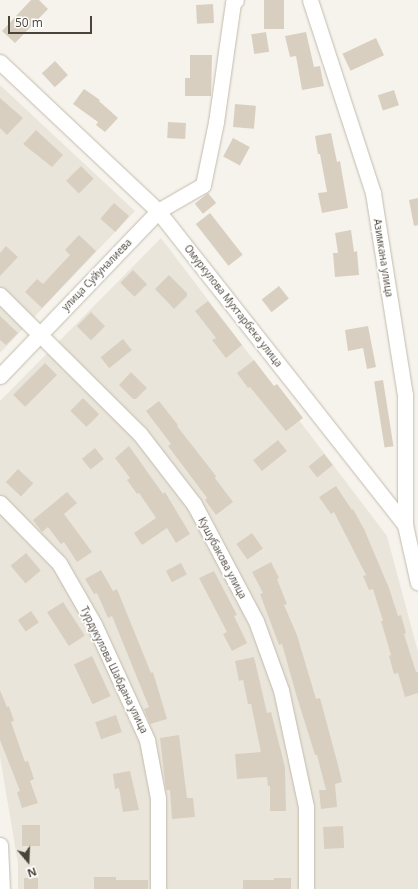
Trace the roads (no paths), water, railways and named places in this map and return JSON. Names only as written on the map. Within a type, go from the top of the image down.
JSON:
[{"type":"street","name":"улица Суйуналиева","points":[[0,376],[158,211],[203,185],[216,122],[233,3],[236,0]]},
{"type":"street","name":"Азимкана улица","points":[[310,0],[373,193],[405,395],[405,525]]},
{"type":"street","name":"Омуркулова Мухтарбека улица","points":[[0,62],[158,211],[405,525],[418,583]]},
{"type":"street","name":"Кушубакова улица","points":[[0,295],[140,434],[194,504],[256,621],[280,690],[306,807],[306,889]]},
{"type":"street","name":"Турдукулова Шабдана улица","points":[[0,503],[59,563],[94,624],[147,740],[158,798],[158,889]]},
{"type":"street","points":[[0,845],[2,889]]}]
